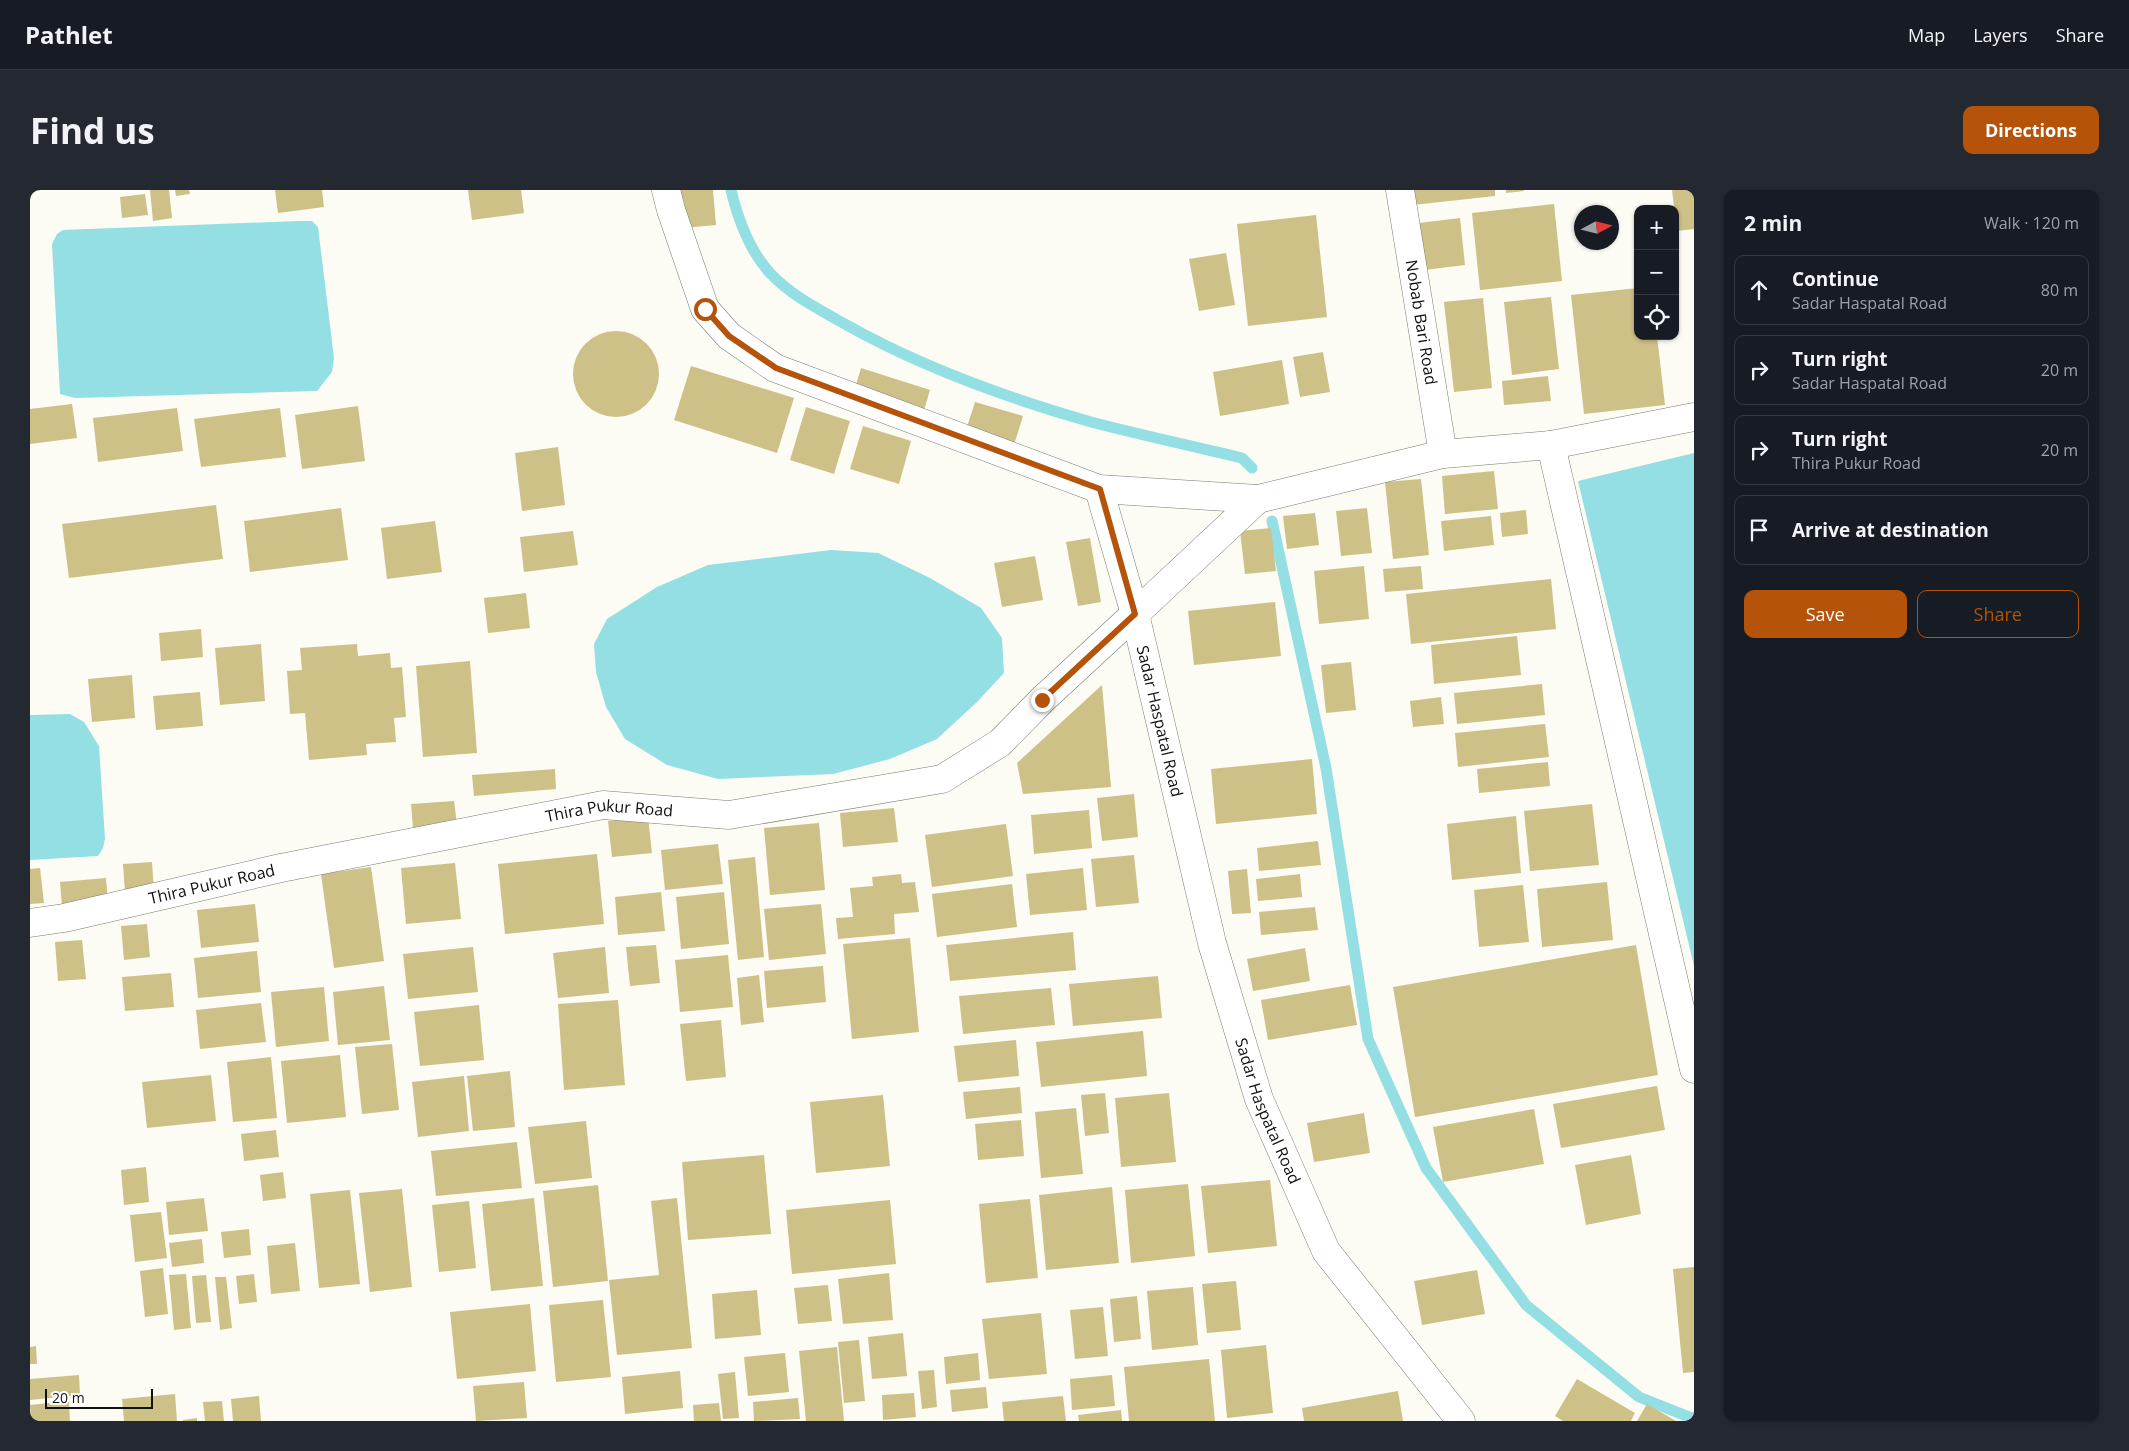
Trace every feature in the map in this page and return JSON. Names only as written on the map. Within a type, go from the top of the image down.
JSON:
[{"type":"street","points":[[666,190],[705,309],[729,336],[776,368],[1100,489],[1258,499],[1443,454],[1551,445],[1694,417]]},
{"type":"street","name":"Nobab Bari Road","points":[[1400,190],[1443,454]]},
{"type":"street","points":[[1551,445],[1694,1069]]},
{"type":"street","name":"Sadar Haspatal Road","points":[[1100,489],[1135,614],[1212,943],[1259,1099],[1326,1252],[1461,1421]]},
{"type":"street","name":"Thira Pukur Road","points":[[30,923],[64,918],[281,868],[604,805],[729,815],[942,779],[1000,743],[1042,700],[1258,499]]},
{"type":"water","points":[[312,221],[318,227],[334,358],[332,372],[317,391],[75,398],[60,394],[52,244],[57,234],[63,230]]},
{"type":"water","points":[[1694,453],[1694,966],[1578,481]]},
{"type":"water","points":[[831,550],[878,553],[930,578],[981,608],[1002,638],[1004,673],[977,702],[937,739],[890,759],[833,774],[718,779],[667,765],[625,739],[606,707],[596,672],[594,644],[607,619],[657,587],[708,565]]},
{"type":"water","points":[[70,714],[84,722],[99,746],[105,839],[103,848],[98,856],[30,860],[30,715]]},
{"type":"building","points":[[150,190],[169,190],[172,218],[153,221]]},
{"type":"building","points":[[175,190],[189,190],[190,194],[176,196]]},
{"type":"building","points":[[275,190],[322,190],[324,207],[278,213]]},
{"type":"building","points":[[468,190],[521,190],[524,213],[472,220]]},
{"type":"building","points":[[679,190],[713,190],[716,225],[684,228]]},
{"type":"building","points":[[1412,190],[1495,190],[1495,196],[1413,205]]},
{"type":"building","points":[[1506,190],[1524,190],[1524,191],[1506,193]]},
{"type":"building","points":[[1672,190],[1694,190],[1694,229],[1679,231],[1679,205],[1674,205]]},
{"type":"building","points":[[145,194],[148,215],[122,218],[120,197]]},
{"type":"building","points":[[1554,204],[1562,281],[1480,290],[1472,213]]},
{"type":"building","points":[[1316,215],[1327,317],[1248,326],[1237,224]]},
{"type":"building","points":[[1460,218],[1465,265],[1424,270],[1419,223]]},
{"type":"building","points":[[1226,253],[1235,305],[1199,311],[1189,259]]},
{"type":"building","points":[[1634,288],[1634,340],[1657,340],[1665,405],[1584,414],[1571,295]]},
{"type":"building","points":[[1551,297],[1559,369],[1512,375],[1504,302]]},
{"type":"building","points":[[1483,298],[1492,388],[1454,392],[1444,302]]},
{"type":"building","points":[[616,331],[633,334],[647,343],[656,357],[659,374],[656,391],[647,405],[633,414],[616,417],[599,414],[585,405],[576,391],[573,374],[576,357],[585,343],[599,334]]},
{"type":"building","points":[[1323,352],[1330,392],[1300,397],[1293,357]]},
{"type":"building","points":[[1282,360],[1289,404],[1220,416],[1213,372]]},
{"type":"building","points":[[691,366],[794,398],[777,453],[674,420]]},
{"type":"building","points":[[861,368],[930,390],[922,417],[853,395]]},
{"type":"building","points":[[1548,376],[1551,401],[1504,405],[1502,381]]},
{"type":"building","points":[[975,402],[1023,416],[1013,448],[965,433]]},
{"type":"building","points":[[72,404],[77,438],[30,444],[30,409]]},
{"type":"building","points":[[358,406],[365,461],[302,469],[295,415]]},
{"type":"building","points":[[806,407],[850,421],[834,474],[790,460]]},
{"type":"building","points":[[177,408],[183,451],[98,462],[93,418]]},
{"type":"building","points":[[280,408],[286,457],[201,467],[194,419]]},
{"type":"building","points":[[863,426],[911,441],[899,484],[850,469]]},
{"type":"building","points":[[558,447],[565,505],[522,511],[515,453]]},
{"type":"building","points":[[1494,471],[1498,509],[1445,514],[1442,476]]},
{"type":"building","points":[[1421,479],[1429,555],[1393,559],[1385,482]]},
{"type":"building","points":[[216,505],[223,559],[69,578],[62,524]]},
{"type":"building","points":[[341,508],[348,560],[250,572],[244,521]]},
{"type":"building","points":[[1367,508],[1372,553],[1341,556],[1336,511]]},
{"type":"building","points":[[1526,510],[1528,534],[1502,537],[1500,513]]},
{"type":"building","points":[[1315,513],[1319,545],[1287,549],[1283,516]]},
{"type":"building","points":[[1491,516],[1494,545],[1444,551],[1441,521]]},
{"type":"building","points":[[435,521],[442,572],[387,579],[381,528]]},
{"type":"building","points":[[1271,528],[1276,571],[1245,574],[1240,531]]},
{"type":"building","points":[[573,531],[578,565],[524,572],[520,537]]},
{"type":"building","points":[[1090,538],[1101,602],[1078,606],[1066,542]]},
{"type":"building","points":[[1035,556],[1043,600],[1002,607],[994,563]]},
{"type":"building","points":[[1364,566],[1369,619],[1319,624],[1314,571]]},
{"type":"building","points":[[1421,566],[1423,589],[1385,592],[1383,569]]},
{"type":"building","points":[[1551,579],[1556,629],[1411,644],[1406,594]]},
{"type":"building","points":[[526,593],[530,628],[488,633],[484,598]]},
{"type":"building","points":[[1275,602],[1281,656],[1194,665],[1188,611]]},
{"type":"building","points":[[201,629],[203,657],[161,661],[159,633]]},
{"type":"building","points":[[1517,636],[1521,675],[1434,684],[1431,645]]},
{"type":"building","points":[[261,644],[265,701],[220,705],[215,648]]},
{"type":"building","points":[[357,644],[358,656],[390,653],[391,668],[402,667],[406,717],[394,718],[396,742],[366,744],[367,755],[309,760],[305,713],[290,714],[287,671],[302,670],[300,648]]},
{"type":"building","points":[[470,661],[477,753],[423,757],[416,666]]},
{"type":"building","points":[[1351,662],[1356,710],[1326,713],[1321,665]]},
{"type":"building","points":[[132,675],[135,718],[92,722],[88,679]]},
{"type":"building","points":[[1542,684],[1545,715],[1457,724],[1454,693]]},
{"type":"building","points":[[1102,685],[1111,787],[1023,794],[1017,763]]},
{"type":"building","points":[[200,692],[203,726],[156,730],[153,696]]},
{"type":"building","points":[[1441,697],[1444,724],[1413,727],[1410,701]]},
{"type":"building","points":[[1545,724],[1549,757],[1458,767],[1455,733]]},
{"type":"building","points":[[1312,759],[1317,814],[1216,824],[1211,769]]},
{"type":"building","points":[[1548,762],[1550,786],[1479,793],[1477,769]]},
{"type":"building","points":[[555,769],[556,789],[474,796],[472,775]]},
{"type":"building","points":[[1134,794],[1138,837],[1102,841],[1097,798]]},
{"type":"building","points":[[454,801],[457,824],[413,828],[411,804]]},
{"type":"building","points":[[1592,804],[1599,865],[1530,871],[1524,811]]},
{"type":"building","points":[[894,808],[898,842],[843,847],[840,813]]},
{"type":"building","points":[[1089,810],[1092,848],[1034,854],[1031,815]]},
{"type":"building","points":[[1516,816],[1521,873],[1452,880],[1447,824]]},
{"type":"building","points":[[648,817],[652,853],[612,857],[608,821]]},
{"type":"building","points":[[819,823],[825,890],[770,895],[764,828]]},
{"type":"building","points":[[1006,824],[1013,876],[932,887],[925,835]]},
{"type":"building","points":[[1318,841],[1321,865],[1259,871],[1257,848]]},
{"type":"building","points":[[718,844],[723,884],[665,890],[661,850]]},
{"type":"building","points":[[597,854],[604,924],[505,934],[498,864]]},
{"type":"building","points":[[1134,855],[1139,903],[1096,907],[1091,859]]},
{"type":"building","points":[[755,857],[764,957],[738,960],[728,860]]},
{"type":"building","points":[[152,862],[154,891],[125,893],[123,864]]},
{"type":"building","points":[[455,863],[461,919],[406,924],[401,868]]},
{"type":"building","points":[[371,867],[384,961],[334,968],[321,874]]},
{"type":"building","points":[[40,868],[44,903],[30,904],[30,869]]},
{"type":"building","points":[[1083,868],[1087,910],[1030,915],[1026,874]]},
{"type":"building","points":[[1247,869],[1251,913],[1232,914],[1228,871]]},
{"type":"building","points":[[901,874],[902,883],[915,882],[919,912],[894,914],[895,934],[838,939],[836,918],[853,917],[850,888],[873,886],[872,877]]},
{"type":"building","points":[[1300,874],[1302,897],[1258,901],[1256,879]]},
{"type":"building","points":[[106,878],[108,902],[62,906],[60,882]]},
{"type":"building","points":[[1607,882],[1613,940],[1542,947],[1537,889]]},
{"type":"building","points":[[1012,884],[1017,927],[937,937],[932,894]]},
{"type":"building","points":[[1523,885],[1529,942],[1479,947],[1474,890]]},
{"type":"building","points":[[661,892],[665,931],[618,935],[615,897]]},
{"type":"building","points":[[724,892],[729,944],[681,949],[676,897]]},
{"type":"building","points":[[255,904],[259,942],[201,948],[197,910]]},
{"type":"building","points":[[821,904],[826,954],[769,960],[764,909]]},
{"type":"building","points":[[1315,907],[1318,930],[1261,935],[1259,912]]},
{"type":"building","points":[[147,924],[150,957],[124,960],[121,926]]},
{"type":"building","points":[[1073,932],[1076,970],[950,981],[946,945]]},
{"type":"building","points":[[910,938],[919,1032],[852,1039],[843,944]]},
{"type":"building","points":[[82,940],[86,979],[58,981],[55,942]]},
{"type":"building","points":[[656,945],[660,983],[630,986],[626,947]]},
{"type":"building","points":[[1636,945],[1658,1075],[1415,1117],[1393,987]]},
{"type":"building","points":[[473,947],[478,992],[408,999],[403,954]]},
{"type":"building","points":[[605,947],[609,993],[558,998],[553,953]]},
{"type":"building","points":[[1305,948],[1310,981],[1253,991],[1247,959]]},
{"type":"building","points":[[257,951],[261,992],[198,998],[194,958]]},
{"type":"building","points":[[728,955],[733,1007],[680,1012],[675,960]]},
{"type":"building","points":[[823,966],[826,1002],[767,1008],[764,971]]},
{"type":"building","points":[[171,973],[174,1007],[125,1011],[122,977]]},
{"type":"building","points":[[759,975],[764,1022],[741,1025],[737,978]]},
{"type":"building","points":[[1158,976],[1162,1018],[1073,1026],[1069,984]]},
{"type":"building","points":[[1350,985],[1357,1025],[1268,1040],[1261,1000]]},
{"type":"building","points":[[384,986],[390,1040],[338,1045],[333,992]]},
{"type":"building","points":[[324,987],[329,1041],[276,1047],[271,992]]},
{"type":"building","points":[[1051,988],[1055,1025],[963,1034],[959,996]]},
{"type":"building","points":[[618,1000],[625,1085],[564,1090],[558,1004]]},
{"type":"building","points":[[261,1003],[266,1042],[200,1049],[196,1010]]},
{"type":"building","points":[[479,1005],[484,1060],[420,1066],[414,1012]]},
{"type":"building","points":[[721,1020],[726,1077],[686,1081],[680,1024]]},
{"type":"building","points":[[1143,1031],[1147,1076],[1041,1087],[1036,1042]]},
{"type":"building","points":[[1016,1040],[1019,1076],[958,1082],[954,1046]]},
{"type":"building","points":[[392,1044],[399,1110],[362,1114],[355,1047]]},
{"type":"building","points":[[340,1055],[346,1117],[287,1123],[281,1061]]},
{"type":"building","points":[[271,1057],[277,1118],[233,1122],[227,1062]]},
{"type":"building","points":[[510,1071],[515,1127],[473,1131],[467,1076]]},
{"type":"building","points":[[211,1075],[216,1121],[147,1128],[142,1082]]},
{"type":"building","points":[[464,1076],[469,1131],[418,1137],[412,1082]]},
{"type":"building","points":[[1657,1086],[1665,1130],[1561,1148],[1553,1104]]},
{"type":"building","points":[[1020,1087],[1022,1113],[966,1119],[963,1092]]},
{"type":"building","points":[[1105,1093],[1109,1133],[1085,1136],[1081,1095]]},
{"type":"building","points":[[1169,1093],[1176,1162],[1121,1167],[1115,1098]]},
{"type":"building","points":[[883,1095],[890,1166],[816,1173],[810,1102]]},
{"type":"building","points":[[1076,1108],[1083,1174],[1041,1178],[1035,1112]]},
{"type":"building","points":[[1534,1109],[1544,1164],[1443,1182],[1433,1127]]},
{"type":"building","points":[[1364,1113],[1370,1153],[1314,1162],[1307,1123]]},
{"type":"building","points":[[1021,1120],[1024,1156],[978,1160],[975,1124]]},
{"type":"building","points":[[586,1121],[592,1178],[535,1184],[528,1127]]},
{"type":"building","points":[[276,1130],[279,1157],[244,1161],[241,1134]]},
{"type":"building","points":[[517,1142],[522,1188],[436,1196],[431,1151]]},
{"type":"building","points":[[764,1155],[771,1234],[688,1240],[682,1162]]},
{"type":"building","points":[[1631,1155],[1641,1214],[1586,1225],[1575,1165]]},
{"type":"building","points":[[146,1167],[149,1202],[124,1205],[121,1170]]},
{"type":"building","points":[[283,1172],[286,1198],[263,1201],[260,1175]]},
{"type":"building","points":[[1270,1180],[1277,1246],[1208,1253],[1201,1186]]},
{"type":"building","points":[[1188,1184],[1195,1256],[1131,1263],[1125,1190]]},
{"type":"building","points":[[598,1185],[608,1281],[553,1287],[543,1191]]},
{"type":"building","points":[[1112,1187],[1119,1263],[1046,1270],[1039,1195]]},
{"type":"building","points":[[402,1189],[412,1287],[370,1292],[359,1193]]},
{"type":"building","points":[[350,1190],[360,1284],[319,1288],[310,1194]]},
{"type":"building","points":[[204,1198],[208,1231],[169,1235],[166,1202]]},
{"type":"building","points":[[534,1198],[543,1286],[491,1291],[482,1204]]},
{"type":"building","points":[[677,1198],[692,1348],[617,1355],[609,1280],[659,1275],[651,1201]]},
{"type":"building","points":[[1030,1199],[1038,1278],[986,1283],[979,1204]]},
{"type":"building","points":[[890,1200],[896,1264],[792,1274],[786,1210]]},
{"type":"building","points":[[469,1201],[476,1268],[439,1272],[432,1205]]},
{"type":"building","points":[[161,1212],[167,1258],[135,1262],[130,1215]]},
{"type":"building","points":[[249,1229],[251,1255],[224,1258],[221,1232]]},
{"type":"building","points":[[202,1239],[204,1263],[172,1267],[169,1243]]},
{"type":"building","points":[[295,1243],[300,1291],[271,1294],[267,1246]]},
{"type":"building","points":[[1694,1267],[1694,1372],[1683,1373],[1673,1269]]},
{"type":"building","points":[[163,1268],[168,1314],[145,1317],[140,1271]]},
{"type":"building","points":[[1477,1270],[1485,1314],[1422,1325],[1414,1281]]},
{"type":"building","points":[[889,1273],[893,1320],[843,1324],[838,1279]]},
{"type":"building","points":[[186,1274],[191,1328],[174,1330],[169,1275]]},
{"type":"building","points":[[254,1274],[257,1302],[239,1304],[236,1276]]},
{"type":"building","points":[[206,1275],[211,1322],[196,1323],[192,1276]]},
{"type":"building","points":[[215,1277],[226,1277],[232,1328],[220,1330]]},
{"type":"building","points":[[1236,1281],[1241,1330],[1207,1333],[1202,1284]]},
{"type":"building","points":[[828,1285],[832,1321],[798,1324],[794,1288]]},
{"type":"building","points":[[1193,1287],[1198,1345],[1152,1350],[1147,1291]]},
{"type":"building","points":[[757,1290],[761,1335],[715,1339],[712,1294]]},
{"type":"building","points":[[1137,1296],[1141,1339],[1114,1342],[1110,1299]]},
{"type":"building","points":[[603,1300],[611,1377],[556,1382],[549,1305]]},
{"type":"building","points":[[530,1304],[536,1371],[457,1379],[450,1312]]},
{"type":"building","points":[[1103,1307],[1108,1356],[1075,1359],[1070,1310]]},
{"type":"building","points":[[1041,1313],[1047,1374],[989,1379],[982,1319]]},
{"type":"building","points":[[903,1333],[907,1376],[872,1379],[868,1337]]},
{"type":"building","points":[[859,1340],[865,1401],[844,1403],[838,1342]]},
{"type":"building","points":[[1266,1345],[1273,1413],[1227,1418],[1221,1350]]},
{"type":"building","points":[[36,1346],[37,1364],[30,1364],[30,1347]]},
{"type":"building","points":[[837,1347],[844,1421],[806,1421],[799,1351]]},
{"type":"building","points":[[785,1353],[789,1392],[748,1396],[744,1357]]},
{"type":"building","points":[[978,1353],[980,1380],[946,1384],[944,1357]]},
{"type":"building","points":[[1209,1359],[1215,1421],[1129,1421],[1124,1367]]},
{"type":"building","points":[[934,1370],[937,1407],[922,1409],[918,1371]]},
{"type":"building","points":[[680,1371],[683,1408],[625,1414],[622,1377]]},
{"type":"building","points":[[735,1372],[739,1418],[723,1419],[718,1374]]},
{"type":"building","points":[[79,1375],[80,1395],[30,1400],[30,1379]]},
{"type":"building","points":[[1112,1375],[1115,1406],[1072,1410],[1070,1379]]},
{"type":"building","points":[[1577,1379],[1635,1413],[1631,1421],[1563,1421],[1555,1416]]},
{"type":"building","points":[[524,1382],[527,1418],[476,1421],[473,1386]]},
{"type":"building","points":[[986,1387],[988,1408],[952,1412],[950,1390]]},
{"type":"building","points":[[1398,1391],[1403,1421],[1304,1421],[1302,1408]]},
{"type":"building","points":[[914,1393],[916,1417],[883,1420],[882,1395]]},
{"type":"building","points":[[175,1394],[177,1421],[124,1421],[122,1399]]},
{"type":"building","points":[[259,1396],[261,1421],[233,1421],[231,1399]]},
{"type":"building","points":[[1063,1396],[1066,1421],[1004,1421],[1002,1402]]},
{"type":"building","points":[[798,1398],[800,1419],[754,1421],[753,1402]]},
{"type":"building","points":[[69,1401],[70,1421],[31,1421],[30,1405]]},
{"type":"building","points":[[222,1401],[224,1421],[205,1421],[203,1402]]},
{"type":"building","points":[[719,1403],[721,1421],[694,1421],[693,1405]]},
{"type":"building","points":[[1647,1404],[1676,1421],[1637,1421]]},
{"type":"building","points":[[1121,1410],[1122,1421],[1079,1421],[1078,1415]]},
{"type":"building","points":[[197,1418],[197,1421],[183,1421],[183,1420]]},
{"type":"waterway","points":[[731,190],[746,235],[757,256],[771,274],[787,289],[805,301],[872,339],[964,380],[1028,402],[1091,422],[1242,458],[1252,468]]},
{"type":"waterway","points":[[1272,521],[1326,768],[1368,1039],[1426,1168],[1526,1305],[1639,1397],[1694,1419]]},
{"type":"route","points":[[705,309],[729,336],[776,368],[1100,489],[1135,614],[1042,700]]}]
